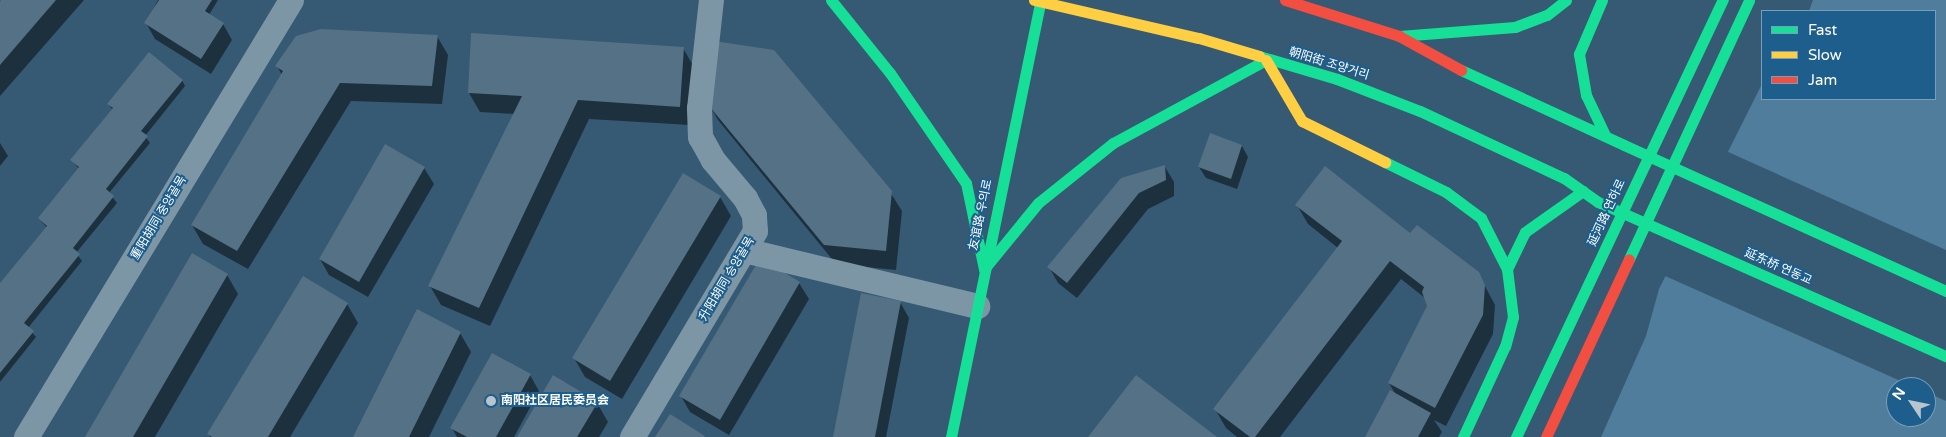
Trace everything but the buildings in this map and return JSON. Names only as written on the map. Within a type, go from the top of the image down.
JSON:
[{"type":"main road","points":[[832,0],[890,73],[966,183],[984,269]]},
{"type":"main road","points":[[1285,0],[1399,36],[1465,72],[1946,291]]},
{"type":"main road","points":[[1399,36],[1515,27],[1547,14],[1566,0]]},
{"type":"main road","points":[[1602,0],[1579,54],[1586,95],[1605,135]]},
{"type":"main road","name":"延河路 연하로","points":[[1516,437],[1723,0]]},
{"type":"main road","points":[[1546,437],[1749,0]]},
{"type":"main road","name":"友谊路 우의로","points":[[951,437],[1038,1]]},
{"type":"main road","name":"朝阳街 조양거리","points":[[1038,1],[1199,38],[1266,60],[1337,79],[1404,104],[1564,178],[1598,202]]},
{"type":"main road","points":[[984,269],[1038,203],[1113,144],[1266,60],[1302,121],[1465,204],[1492,234],[1507,269],[1514,317],[1505,346],[1463,437]]},
{"type":"main road","points":[[1507,269],[1525,232],[1542,217],[1583,192]]},
{"type":"main road","name":"延东桥 연동교","points":[[1598,202],[1946,356]]},
{"type":"street","name":"重阳胡同 중양골목","points":[[26,437],[291,0]]},
{"type":"street","name":"升阳胡同 승양골목","points":[[632,437],[755,231],[754,215],[745,198],[713,160],[700,137],[698,108],[711,0]]},
{"type":"street","points":[[744,250],[977,306]]},
{"type":"water","points":[[1813,0],[1946,0],[1946,437],[1601,437],[1646,336],[1659,289],[1761,86],[1761,100],[1936,100],[1936,10],[1809,10]]},
{"type":"pier","points":[[1726,151],[1946,250],[1946,401],[1936,396],[1936,377],[1892,377],[1663,275]]},
{"type":"traffic: fast","points":[[831,0],[890,73],[966,183],[984,269]]},
{"type":"traffic: fast","points":[[951,437],[1041,0]]},
{"type":"traffic: fast","points":[[1399,36],[1515,27],[1547,15],[1566,0]]},
{"type":"traffic: fast","points":[[1602,0],[1579,54],[1586,95],[1605,135]]},
{"type":"traffic: fast","points":[[1516,437],[1723,0]]},
{"type":"traffic: fast","points":[[1629,259],[1749,0]]},
{"type":"traffic: fast","points":[[1259,56],[1337,79],[1420,111],[1564,178],[1598,202]]},
{"type":"traffic: fast","points":[[984,269],[1038,203],[1113,143],[1266,60]]},
{"type":"traffic: fast","points":[[1461,70],[1624,145]]},
{"type":"traffic: fast","points":[[1624,145],[1946,291]]},
{"type":"traffic: fast","points":[[1385,162],[1446,192],[1481,218],[1507,269],[1513,317],[1505,346],[1463,437]]},
{"type":"traffic: fast","points":[[1507,269],[1525,232],[1583,191]]},
{"type":"traffic: fast","points":[[1598,202],[1946,356]]},
{"type":"traffic: slow","points":[[1034,0],[1199,38],[1259,56]]},
{"type":"traffic: slow","points":[[1266,60],[1302,121],[1385,162]]},
{"type":"traffic: jam","points":[[1285,0],[1399,36],[1461,70]]},
{"type":"traffic: jam","points":[[1546,437],[1629,259]]},
{"type":"place","name":"南阳社区居民委员会","points":[[491,401]]}]
